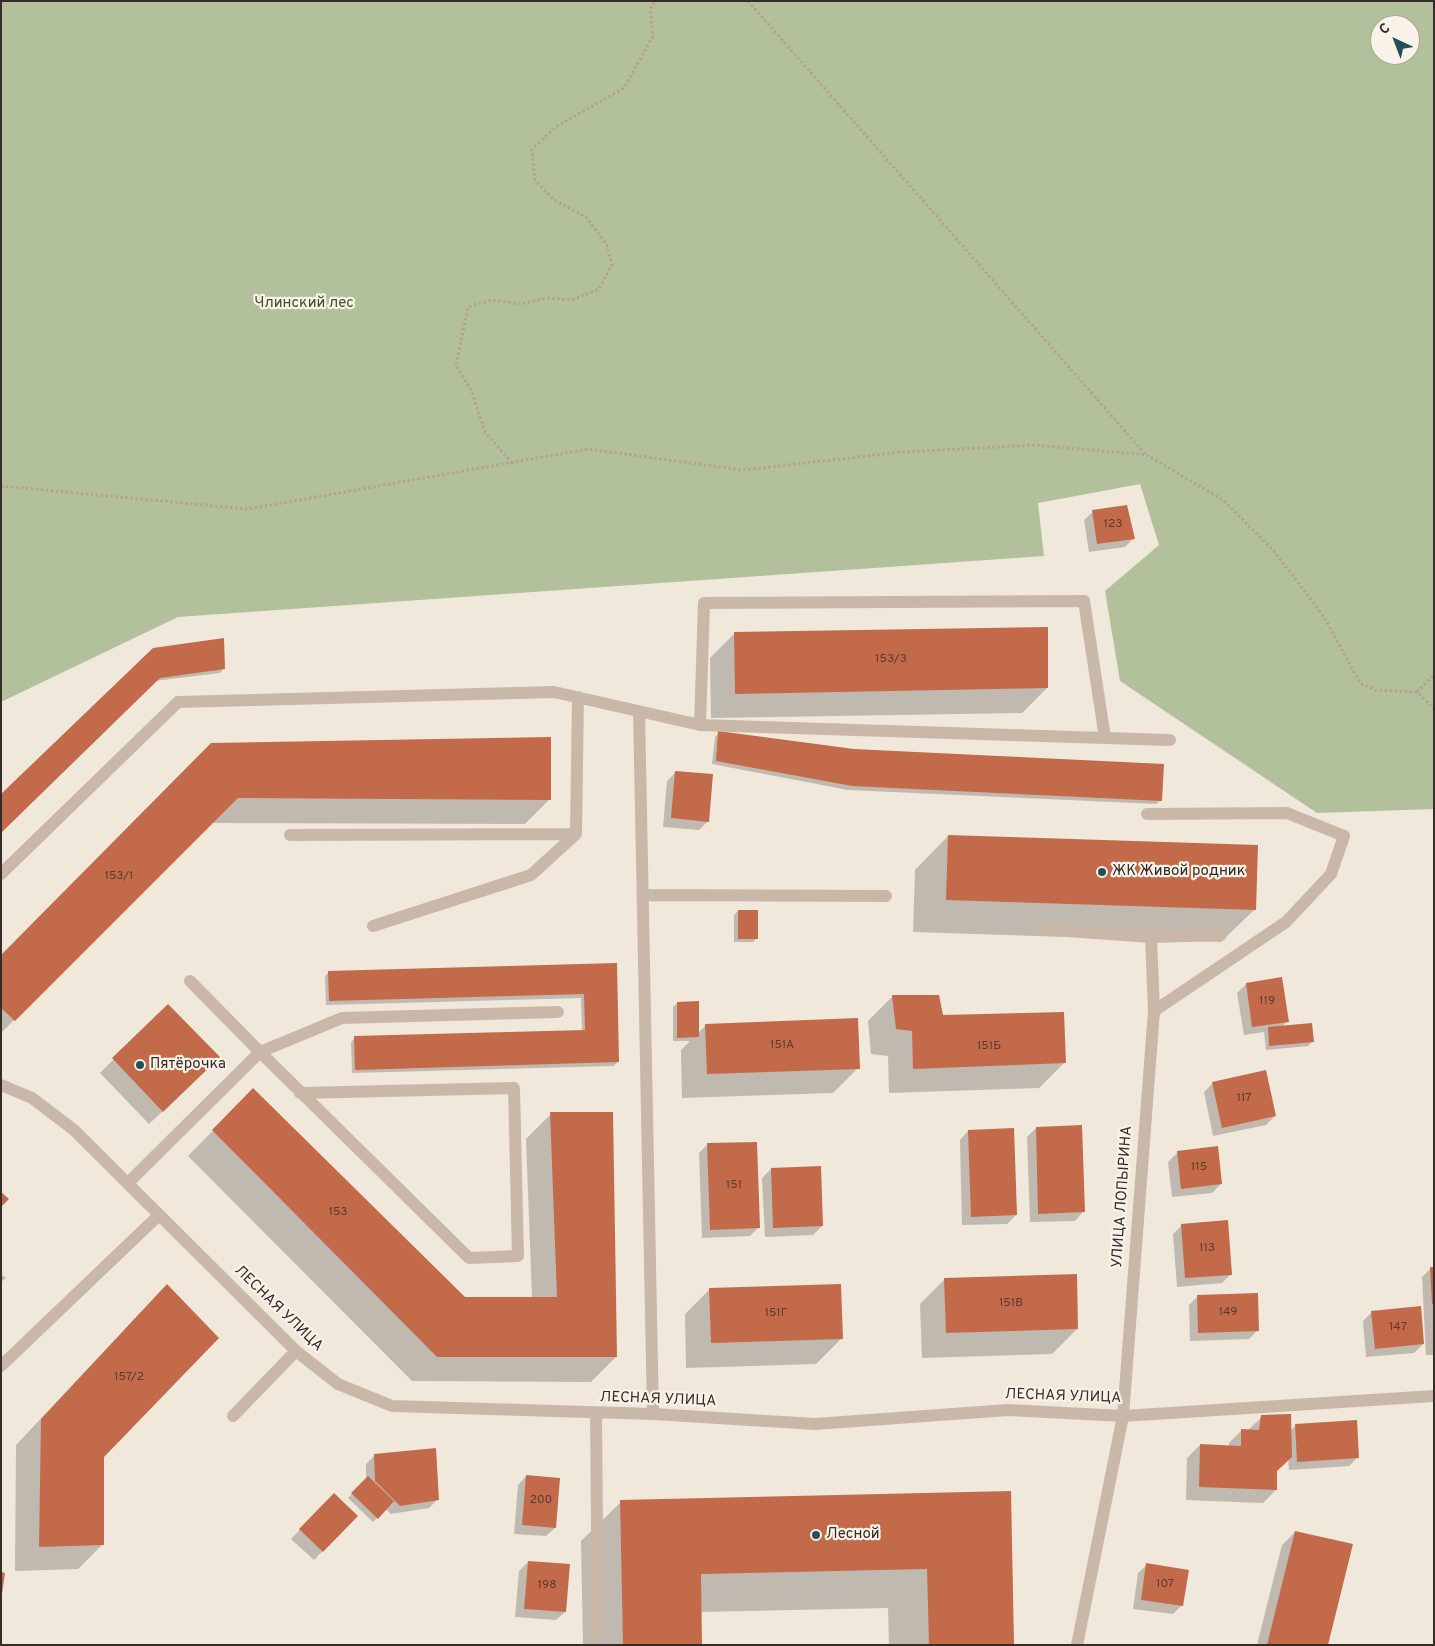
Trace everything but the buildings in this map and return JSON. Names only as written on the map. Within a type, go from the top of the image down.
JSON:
[{"type":"street","points":[[700,725],[704,603],[1084,601],[1105,738]]},
{"type":"street","points":[[1,874],[178,702],[554,692],[700,725],[1170,740]]},
{"type":"street","points":[[373,926],[531,875],[576,834],[578,697]]},
{"type":"street","points":[[639,711],[653,1414]]},
{"type":"street","points":[[1146,814],[1287,813],[1344,836],[1331,874],[1286,922],[1154,1011]]},
{"type":"street","points":[[290,835],[576,834]]},
{"type":"street","points":[[643,895],[886,896]]},
{"type":"street","points":[[1039,929],[1151,937],[1222,935]]},
{"type":"street","name":"УЛИЦА ЛОПЫРИНА","points":[[1077,1645],[1123,1416],[1154,1011],[1151,937]]},
{"type":"street","points":[[190,981],[300,1093],[470,1258],[518,1256],[514,1088],[300,1093]]},
{"type":"street","points":[[128,1183],[260,1052],[342,1018],[558,1012]]},
{"type":"street","name":"ЛЕСНАЯ УЛИЦА","points":[[1,1084],[32,1098],[74,1130],[296,1351],[338,1384],[392,1406],[596,1414],[653,1414],[815,1424],[1008,1410],[1123,1416],[1434,1396]]},
{"type":"street","points":[[1,1366],[159,1215]]},
{"type":"street","points":[[233,1416],[296,1351]]},
{"type":"street","points":[[596,1414],[598,1645]]},
{"type":"path","points":[[512,463],[486,432],[472,392],[456,365],[468,307],[492,300],[521,304],[547,298],[572,300],[599,289],[612,265],[607,245],[586,217],[554,200],[535,180],[532,149],[557,126],[624,88],[653,36],[650,10],[655,1]]},
{"type":"path","points":[[748,1],[1146,455],[1223,500],[1274,551],[1324,617],[1360,683],[1375,690],[1417,692],[1434,709]]},
{"type":"path","points":[[1,486],[248,508],[588,450],[743,470],[902,452],[1034,445],[1146,455]]},
{"type":"path","points":[[1417,692],[1434,675]]},
{"type":"green space","name":"Члинский лес","points":[[1,1],[1434,1],[1434,809],[1317,813],[1120,681],[1105,591],[1159,545],[1140,484],[1038,503],[1044,556],[178,617],[1,702]]},
{"type":"place","name":"ЖК Живой родник","points":[[1102,872]]},
{"type":"place","name":"Пятёрочка","points":[[140,1065]]},
{"type":"place","name":"Лесной","points":[[816,1535]]}]
